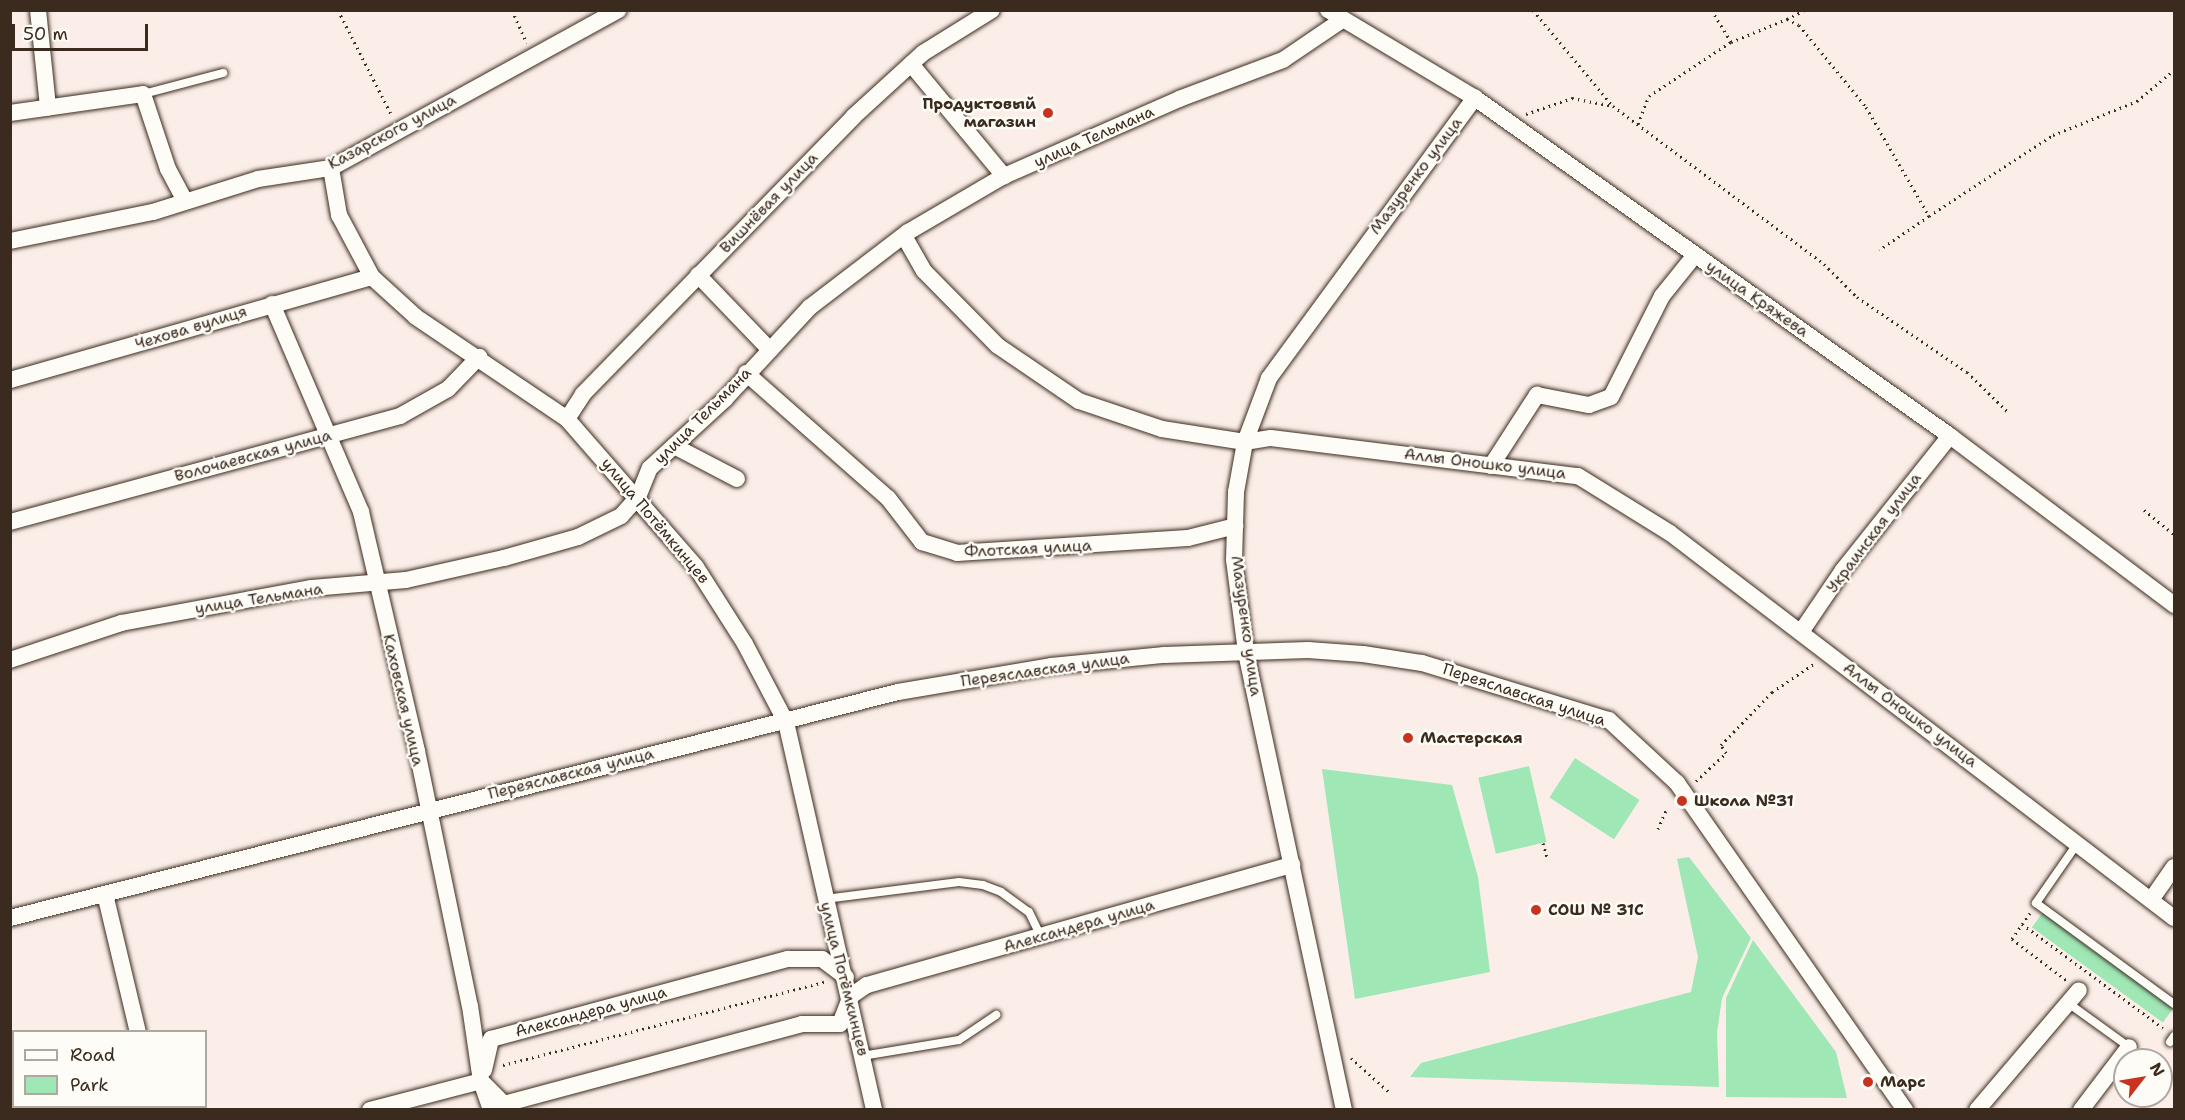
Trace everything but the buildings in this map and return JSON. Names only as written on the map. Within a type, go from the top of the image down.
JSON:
[{"type":"street","points":[[38,10],[48,107]]},
{"type":"street","name":"Казарского улица","points":[[10,241],[153,212],[184,199],[258,179],[331,168],[618,10]]},
{"type":"street","name":"Вишнёвая улица","points":[[567,420],[583,394],[853,117],[911,64],[992,10]]},
{"type":"street","name":"улица Кряжева","points":[[1328,10],[1475,98],[1503,122],[1950,436],[2175,604]]},
{"type":"street","name":"улица Тельмана","points":[[10,660],[121,623],[312,588],[377,584],[504,558],[578,537],[621,516],[638,496],[650,468],[725,399],[746,373],[810,308],[904,236],[1004,176],[1179,99],[1282,60],[1342,20]]},
{"type":"street","points":[[911,64],[1004,176]]},
{"type":"street","points":[[10,113],[143,94],[168,169],[184,199]]},
{"type":"street","name":"Мазуренко улица","points":[[1344,1110],[1246,652],[1234,560],[1235,526],[1245,442],[1269,378],[1475,98]]},
{"type":"street","name":"улица Потёмкинцев","points":[[331,168],[339,215],[372,277],[416,317],[479,357],[567,420],[638,496],[696,567],[745,644],[786,722],[824,899],[851,996],[874,1110]]},
{"type":"street","name":"Аллы Оношко улица","points":[[904,236],[924,271],[998,346],[1080,401],[1162,429],[1245,442],[1271,438],[1578,476],[1670,533],[2175,918]]},
{"type":"street","points":[[1491,466],[1537,395],[1589,405],[1611,397],[1662,296],[1695,255]]},
{"type":"street","points":[[698,275],[770,350]]},
{"type":"street","name":"Чехова вулиця","points":[[10,380],[372,277]]},
{"type":"street","name":"Каховская улица","points":[[272,304],[361,512],[491,1110]]},
{"type":"street","name":"Волочаевская улица","points":[[10,522],[400,416],[448,389],[479,357]]},
{"type":"street","name":"Флотская улица","points":[[746,373],[888,498],[922,542],[948,550],[1095,546],[1188,538],[1235,526]]},
{"type":"street","name":"Украинская улица","points":[[1802,632],[1844,570],[1950,436]]},
{"type":"street","points":[[674,446],[737,479]]},
{"type":"street","name":"Переяславская улица","points":[[10,918],[898,692],[1051,666],[1164,655],[1246,652],[1363,654],[1422,663],[1609,720],[1683,793],[1905,1110]]},
{"type":"street","name":"Александера улица","points":[[851,996],[867,986],[1292,865]]},
{"type":"street","points":[[2151,900],[2175,867]]},
{"type":"street","points":[[105,894],[138,1030]]},
{"type":"street","name":"Александера улица","points":[[482,1077],[492,1039],[788,959],[822,959],[845,977],[867,986]]},
{"type":"street","points":[[1977,1110],[2079,990]]},
{"type":"street","points":[[370,1110],[482,1077],[504,1104],[802,1024],[840,1024],[851,996]]},
{"type":"street","points":[[2082,1110],[2129,1047]]},
{"type":"lane","points":[[143,94],[223,73]]},
{"type":"lane","points":[[2077,844],[2036,903],[2175,1004]]},
{"type":"lane","points":[[824,899],[959,882],[983,885],[1001,892],[1029,912],[1041,937]]},
{"type":"lane","points":[[2068,1003],[2129,1047]]},
{"type":"lane","points":[[862,1056],[959,1040],[996,1016]]},
{"type":"path","points":[[338,10],[399,129]]},
{"type":"path","points":[[513,10],[533,55]]},
{"type":"path","points":[[1533,10],[1613,106],[1724,192],[1824,264],[1857,297],[1967,372],[2007,411]]},
{"type":"path","points":[[1712,10],[1731,42]]},
{"type":"path","points":[[1638,124],[1649,96],[1731,42],[1805,10]]},
{"type":"path","points":[[1787,19],[1799,25],[1866,107],[1929,216]]},
{"type":"path","points":[[1879,250],[2053,135],[2137,101],[2175,70]]},
{"type":"path","points":[[1503,122],[1572,98],[1613,106]]},
{"type":"path","points":[[2144,510],[2175,534]]},
{"type":"path","points":[[1683,793],[1726,753],[1721,745],[1772,692],[1829,653]]},
{"type":"path","points":[[1658,829],[1667,808]]},
{"type":"path","points":[[1543,843],[1547,857]]},
{"type":"path","points":[[2036,903],[2012,939],[2079,990]]},
{"type":"path","points":[[2022,924],[2173,1038]]},
{"type":"path","points":[[482,1077],[827,982]]},
{"type":"path","points":[[1348,1052],[1362,1070],[1389,1092]]},
{"type":"green space","points":[[1575,758],[1640,800],[1614,839],[1549,797]]},
{"type":"green space","points":[[1529,766],[1547,842],[1496,854],[1478,778]]},
{"type":"green space","points":[[1322,769],[1452,785],[1478,877],[1490,972],[1355,999]]},
{"type":"green space","points":[[1689,857],[1751,938],[1722,998],[1717,1033],[1719,1087],[1410,1077],[1421,1063],[1691,992],[1698,957],[1677,859]]},
{"type":"green space","points":[[2043,912],[2174,1007],[2163,1023],[2032,927]]},
{"type":"green space","points":[[1753,940],[1836,1052],[1847,1098],[1726,1097],[1726,998]]},
{"type":"place","name":"Продуктовый магазин","points":[[1048,113]]},
{"type":"place","name":"Мастерская","points":[[1408,738]]},
{"type":"place","name":"Школа №31","points":[[1682,801]]},
{"type":"place","name":"СОШ № 31С","points":[[1536,910]]},
{"type":"place","name":"Марс","points":[[1868,1082]]}]
